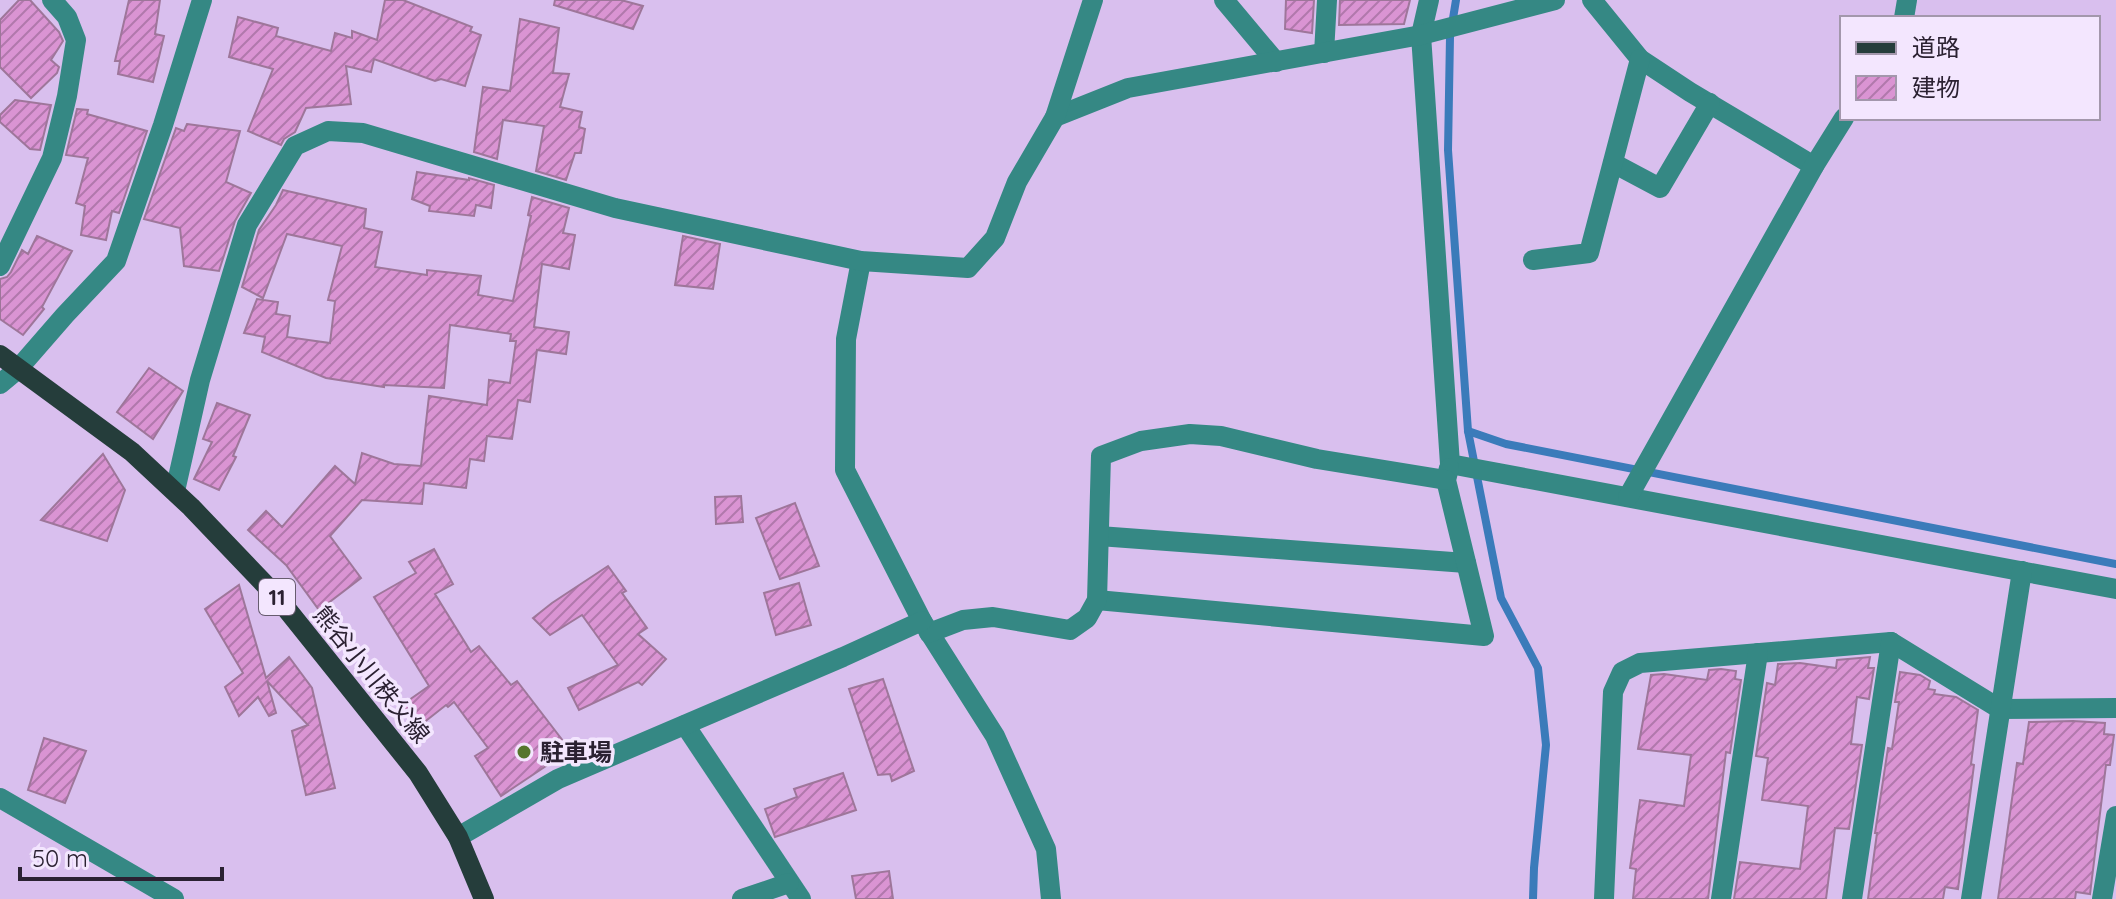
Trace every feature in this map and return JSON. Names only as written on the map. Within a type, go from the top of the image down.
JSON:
[{"type":"main road","name":"熊谷小川秩父線","points":[[0,355],[132,452],[175,491],[277,597],[418,773],[458,837],[484,899]]},
{"type":"street","points":[[0,266],[52,158],[67,96],[76,40],[67,17],[52,0]]},
{"type":"street","points":[[0,384],[18,369],[116,261],[202,0]]},
{"type":"street","points":[[175,491],[200,380],[247,225],[295,146],[328,131],[363,133],[615,208],[861,261],[968,268],[995,238],[1017,182],[1055,117],[1093,0]]},
{"type":"street","points":[[1224,0],[1276,62]]},
{"type":"street","points":[[1324,53],[1327,0]]},
{"type":"street","points":[[1097,600],[1484,636],[1466,563],[1451,470],[1421,35],[1429,0]]},
{"type":"street","points":[[1055,117],[1128,88],[1421,35],[1555,0]]},
{"type":"street","points":[[1592,0],[1640,59],[1814,166]]},
{"type":"street","points":[[1533,260],[1589,253],[1640,59]]},
{"type":"street","points":[[1613,163],[1660,188],[1710,103]]},
{"type":"street","points":[[1628,497],[1843,120]]},
{"type":"street","points":[[861,261],[846,339],[845,470],[926,627],[995,736],[1046,849],[1051,899]]},
{"type":"street","points":[[458,837],[558,779],[843,657],[926,627],[993,617],[1070,630],[1087,618],[1097,600],[1101,456],[1141,441],[1190,434],[1221,436],[1317,459],[1494,472],[2116,589]]},
{"type":"street","points":[[1099,536],[1466,563]]},
{"type":"street","points":[[1971,899],[2022,571]]},
{"type":"street","points":[[1852,899],[1891,642]]},
{"type":"street","points":[[1604,899],[1613,692],[1622,672],[1640,663],[1891,642],[2000,709],[2116,708]]},
{"type":"street","points":[[1721,899],[1758,653]]},
{"type":"street","points":[[685,725],[795,891],[742,899]]},
{"type":"street","points":[[0,798],[174,899]]},
{"type":"street","points":[[2102,899],[2116,816]]},
{"type":"building","points":[[19,0],[30,0],[59,32],[63,41],[51,60],[59,67],[57,73],[31,98],[0,67],[0,20]]},
{"type":"building","points":[[129,0],[160,0],[155,34],[164,36],[153,82],[118,74],[120,61],[115,61]]},
{"type":"building","points":[[385,0],[403,0],[472,27],[470,31],[481,35],[465,86],[441,79],[435,81],[374,59],[371,72],[346,66],[351,104],[306,108],[295,132],[281,145],[248,131],[273,69],[229,57],[238,17],[278,28],[276,36],[331,51],[335,33],[352,38],[352,31],[377,40]]},
{"type":"building","points":[[555,0],[621,0],[643,6],[633,29],[554,5]]},
{"type":"building","points":[[1286,0],[1314,0],[1312,33],[1285,29]]},
{"type":"building","points":[[1340,0],[1410,0],[1404,24],[1339,25]]},
{"type":"building","points":[[520,19],[559,28],[553,73],[569,74],[560,107],[582,112],[579,127],[585,129],[581,153],[575,153],[566,180],[536,171],[544,126],[503,120],[497,159],[474,152],[483,87],[510,91]]},
{"type":"building","points":[[15,100],[51,105],[40,150],[30,149],[0,122],[0,115]]},
{"type":"building","points":[[77,109],[147,131],[119,213],[112,211],[106,240],[81,235],[85,206],[76,203],[88,158],[66,155]]},
{"type":"building","points":[[187,124],[240,131],[226,182],[251,193],[235,221],[219,271],[184,266],[180,228],[144,219],[176,128],[184,131]]},
{"type":"building","points":[[417,172],[469,178],[494,185],[491,208],[476,205],[474,216],[429,211],[430,206],[412,199]]},
{"type":"building","points":[[283,190],[366,209],[364,228],[382,232],[375,267],[427,275],[427,270],[481,276],[478,295],[513,301],[531,216],[528,215],[532,197],[569,208],[563,233],[575,235],[569,269],[542,264],[534,327],[569,332],[566,354],[537,350],[530,402],[518,400],[512,439],[487,436],[484,461],[470,459],[466,488],[424,483],[422,504],[362,500],[330,536],[361,578],[319,610],[286,565],[248,530],[266,511],[282,527],[335,466],[355,484],[362,453],[394,464],[421,466],[429,396],[487,405],[489,380],[510,383],[516,341],[510,341],[511,334],[450,325],[444,388],[384,387],[326,378],[262,352],[265,337],[244,333],[257,299],[278,302],[276,314],[290,316],[287,337],[330,343],[335,301],[328,300],[342,246],[287,234],[263,298],[242,287],[259,230]]},
{"type":"building","points":[[37,236],[72,251],[42,307],[44,309],[23,335],[0,319],[0,279],[11,272],[22,250],[28,254]]},
{"type":"building","points":[[683,236],[720,244],[713,289],[675,285]]},
{"type":"building","points":[[149,368],[183,391],[153,439],[117,412]]},
{"type":"building","points":[[217,403],[250,415],[233,456],[236,457],[219,490],[194,479],[212,442],[203,439]]},
{"type":"building","points":[[103,454],[125,490],[107,541],[41,520]]},
{"type":"building","points":[[741,496],[743,522],[716,524],[715,497]]},
{"type":"building","points":[[795,503],[819,566],[780,579],[756,518]]},
{"type":"building","points":[[434,549],[453,584],[435,594],[471,652],[479,646],[511,685],[517,681],[570,750],[501,796],[475,756],[488,748],[454,702],[418,727],[402,705],[429,686],[374,597],[416,573],[409,562]]},
{"type":"building","points":[[608,566],[626,591],[622,593],[647,628],[638,634],[666,659],[642,685],[638,682],[579,710],[568,688],[618,665],[582,615],[550,635],[533,618]]},
{"type":"building","points":[[799,583],[811,625],[776,635],[764,593]]},
{"type":"building","points":[[239,585],[266,678],[289,657],[312,688],[335,788],[306,795],[292,731],[308,725],[267,681],[276,713],[269,716],[258,697],[239,716],[225,687],[243,673],[205,609]]},
{"type":"building","points":[[1870,657],[1868,668],[1874,668],[1869,699],[1857,697],[1851,744],[1862,745],[1849,829],[1835,828],[1826,899],[1734,899],[1740,862],[1800,869],[1808,806],[1762,800],[1768,758],[1756,756],[1767,683],[1775,685],[1778,664],[1800,663],[1836,668],[1837,660]]},
{"type":"building","points":[[1709,670],[1736,671],[1735,679],[1741,680],[1730,753],[1726,752],[1708,899],[1633,899],[1636,869],[1630,868],[1640,800],[1684,806],[1691,755],[1638,749],[1651,675],[1707,680]]},
{"type":"building","points":[[1900,672],[1920,675],[1930,681],[1928,689],[1935,690],[1934,694],[1956,697],[1978,710],[1958,889],[1945,887],[1943,899],[1868,899],[1888,748],[1892,749],[1899,702],[1895,702]]},
{"type":"building","points":[[883,679],[914,771],[892,781],[890,774],[878,775],[849,689]]},
{"type":"building","points":[[2029,722],[2105,723],[2104,734],[2114,735],[2110,765],[2106,765],[2090,894],[2076,892],[2075,899],[1998,899],[2017,763],[2023,764]]},
{"type":"building","points":[[44,738],[86,751],[65,803],[28,790]]},
{"type":"building","points":[[843,773],[856,810],[775,837],[765,809],[797,797],[794,789]]},
{"type":"building","points":[[889,871],[893,899],[856,899],[852,876]]},
{"type":"waterway","points":[[1456,0],[1450,37],[1448,150],[1468,431],[1501,598],[1538,668],[1546,745],[1533,899]]},
{"type":"waterway","points":[[1468,431],[1506,444],[2116,564]]},
{"type":"place","name":"駐車場","points":[[524,752]]}]
